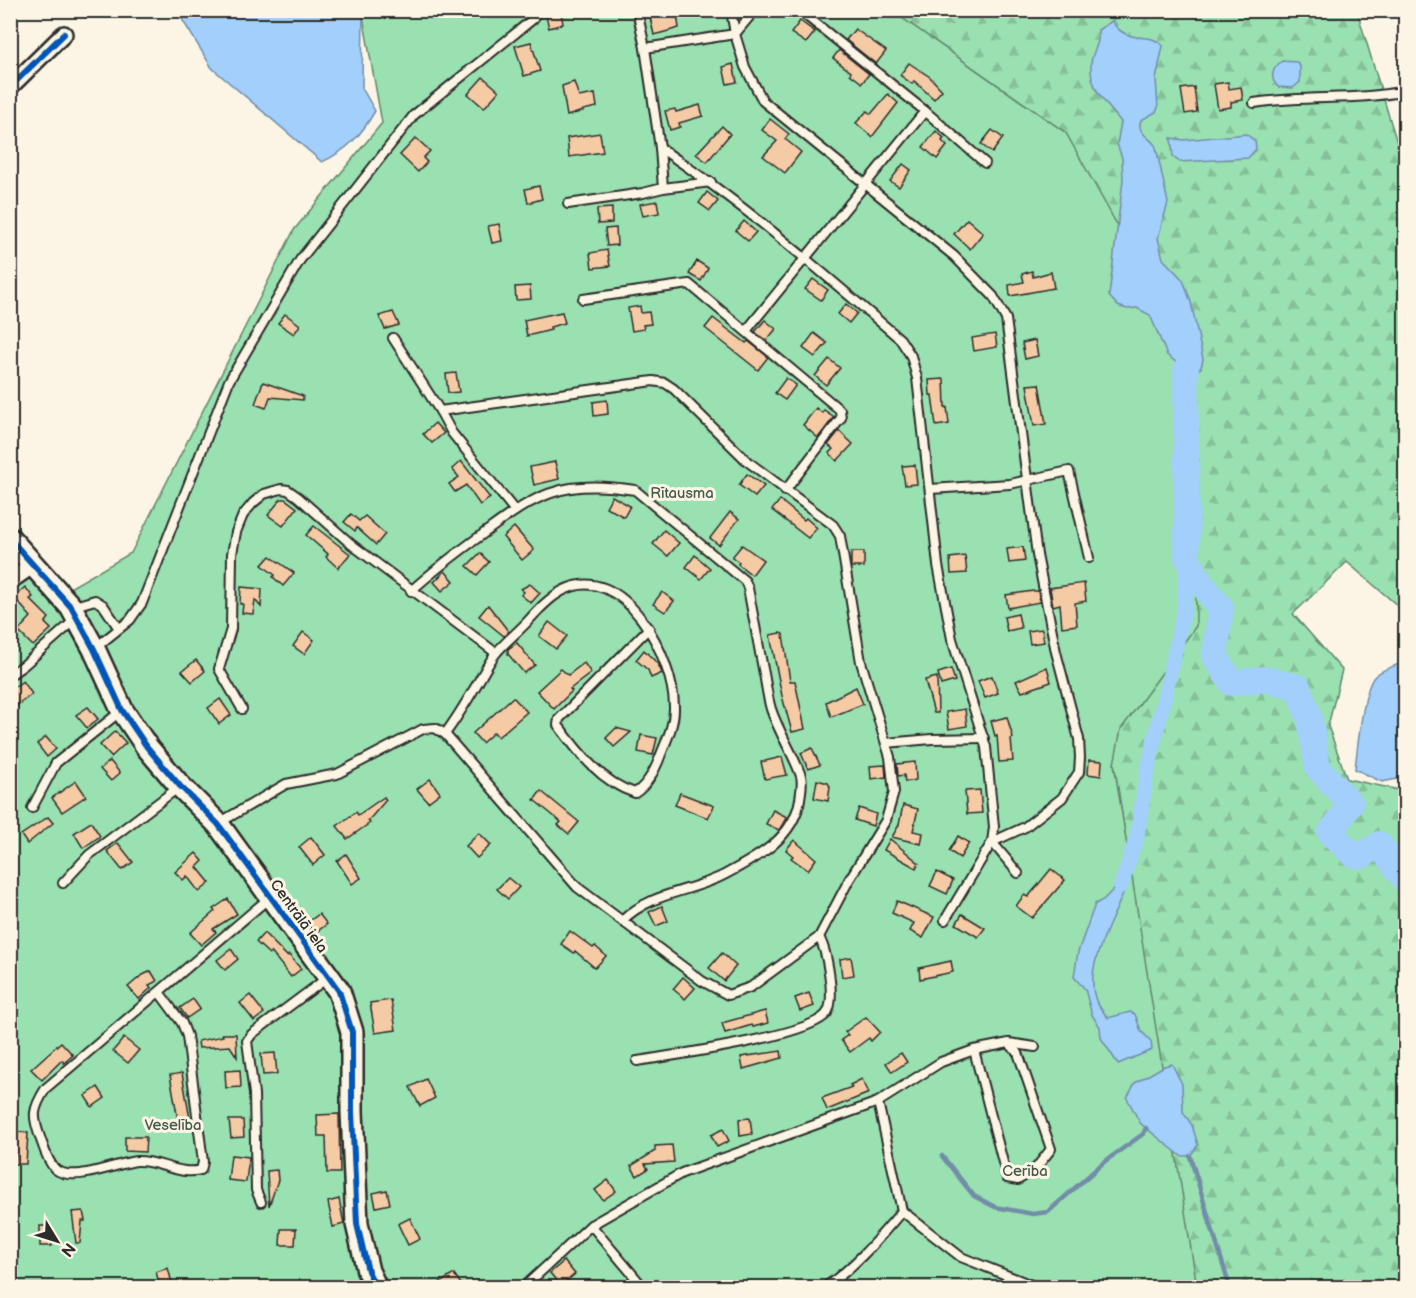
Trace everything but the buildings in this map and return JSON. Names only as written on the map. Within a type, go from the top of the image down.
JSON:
[{"type":"street","points":[[10,87],[64,34]]},
{"type":"street","name":"Centrālā iela","points":[[10,539],[74,612],[122,710],[147,747],[180,786],[218,824],[339,991],[352,1032],[352,1111],[357,1224],[368,1271],[376,1287]]},
{"type":"street","points":[[10,582],[33,565]]},
{"type":"lane","points":[[94,649],[118,627],[130,620],[142,603],[228,381],[235,374],[300,260],[414,115],[533,19],[539,10]]},
{"type":"lane","points":[[637,10],[660,148],[663,188]]},
{"type":"lane","points":[[731,10],[735,34],[745,67],[763,101],[954,256],[993,296],[1006,319],[1039,566],[1056,652],[1079,739],[1079,772],[1062,798],[1025,827],[992,842]]},
{"type":"lane","points":[[645,48],[735,34],[755,10]]},
{"type":"lane","points":[[800,10],[925,111],[985,163]]},
{"type":"lane","points":[[1254,103],[1279,99],[1318,99],[1406,91]]},
{"type":"lane","points":[[746,331],[925,111]]},
{"type":"lane","points":[[660,148],[711,182],[804,259],[900,339],[911,356],[917,378],[938,565],[952,639],[984,738],[994,827],[992,842],[945,920]]},
{"type":"lane","points":[[568,204],[711,182]]},
{"type":"lane","points":[[583,299],[689,284],[840,410],[842,416],[785,491]]},
{"type":"lane","points":[[393,338],[452,433],[515,511]]},
{"type":"lane","points":[[218,824],[286,784],[337,774],[423,729],[435,728],[446,734],[577,887],[702,981],[728,995],[752,987],[819,938],[849,880],[886,820],[894,792],[890,758],[861,662],[840,536],[833,525],[747,461],[674,389],[665,383],[653,381],[440,411]]},
{"type":"lane","points":[[930,489],[1010,484],[1069,471],[1089,558]]},
{"type":"lane","points":[[411,591],[438,566],[515,511],[540,496],[571,488],[613,487],[635,490],[745,581],[770,707],[801,777],[798,808],[793,821],[771,847],[753,860],[712,881],[654,899],[623,920]]},
{"type":"lane","points":[[242,709],[219,669],[231,629],[232,554],[236,532],[243,515],[264,494],[281,489],[288,490],[351,544],[496,653]]},
{"type":"lane","points":[[446,734],[496,653],[559,593],[573,586],[592,584],[614,593],[649,628],[657,641],[672,688],[675,709],[672,729],[653,774],[641,790],[635,793],[626,790],[597,769],[573,746],[558,725],[559,719],[649,628]]},
{"type":"lane","points":[[10,675],[24,665],[74,612],[95,600],[103,605],[118,627]]},
{"type":"lane","points":[[32,808],[56,763],[122,710]]},
{"type":"lane","points":[[886,743],[984,738]]},
{"type":"lane","points":[[63,883],[89,855],[180,786]]},
{"type":"lane","points":[[992,842],[1018,873]]},
{"type":"lane","points":[[159,992],[182,1023],[187,1036],[203,1162],[201,1170],[193,1172],[153,1162],[137,1161],[79,1174],[64,1173],[55,1168],[34,1122],[35,1106],[46,1088],[270,897]]},
{"type":"lane","points":[[637,1061],[733,1045],[802,1027],[819,1019],[826,1014],[829,1007],[831,985],[823,945],[819,938]]},
{"type":"lane","points":[[261,1202],[256,1190],[254,1094],[247,1041],[252,1034],[328,977]]},
{"type":"lane","points":[[974,1050],[1007,1178],[1018,1180],[1036,1168],[1051,1149],[1018,1053],[1009,1043]]},
{"type":"lane","points":[[523,1287],[591,1225],[682,1173],[878,1102],[941,1062],[974,1050],[1009,1043],[1035,1047]]},
{"type":"lane","points":[[878,1102],[902,1211],[960,1257],[1039,1287]]},
{"type":"lane","points":[[824,1287],[843,1275],[858,1261],[902,1211]]},
{"type":"lane","points":[[591,1225],[644,1287]]},
{"type":"green space","name":"Rītausma","points":[[362,11],[892,11],[1066,133],[1195,365],[1196,626],[1121,729],[1114,764],[1197,1287],[11,1288],[11,568],[13,566],[19,572],[33,565],[56,596],[131,553],[294,230],[382,123]]},
{"type":"green space","points":[[892,11],[1357,11],[1405,169],[1405,612],[1347,562],[1293,614],[1342,670],[1328,726],[1347,779],[1405,791],[1405,1287],[1195,1287],[1111,743],[1196,625],[1066,133]]},
{"type":"water","points":[[177,11],[363,11],[362,88],[375,111],[353,141],[322,162],[212,68]]},
{"type":"water","points":[[1112,21],[1125,34],[1152,39],[1163,46],[1156,79],[1158,108],[1156,112],[1141,120],[1140,129],[1156,147],[1168,203],[1158,238],[1163,259],[1183,280],[1191,302],[1203,359],[1201,368],[1186,370],[1167,355],[1150,315],[1137,308],[1127,309],[1118,306],[1109,296],[1123,180],[1122,158],[1117,144],[1121,122],[1104,102],[1096,88],[1091,63],[1098,41],[1098,30]]},
{"type":"water","points":[[1282,61],[1297,62],[1300,66],[1300,82],[1293,88],[1278,87],[1273,80],[1274,70]]},
{"type":"water","points":[[1246,134],[1255,141],[1256,149],[1248,158],[1180,162],[1173,157],[1171,138],[1184,140]]},
{"type":"water","points":[[1399,664],[1405,667],[1405,767],[1397,779],[1382,782],[1355,769],[1359,735],[1370,684],[1379,673]]},
{"type":"water","points":[[1118,885],[1125,888],[1096,960],[1093,989],[1097,1003],[1108,1018],[1130,1012],[1135,1014],[1141,1031],[1151,1041],[1152,1050],[1118,1064],[1101,1038],[1100,1027],[1092,1015],[1085,989],[1074,977],[1078,952],[1095,904],[1103,900]]},
{"type":"water","points":[[1172,1064],[1182,1084],[1183,1112],[1192,1125],[1198,1145],[1190,1156],[1181,1156],[1140,1123],[1127,1098],[1135,1083],[1164,1066]]},
{"type":"waterway","points":[[1186,370],[1187,557],[1200,582],[1221,608],[1215,656],[1232,683],[1264,679],[1298,687],[1310,719],[1318,768],[1351,804],[1330,833],[1354,855],[1362,856],[1379,844],[1406,881]]},
{"type":"waterway","points":[[1121,886],[1137,836],[1147,773],[1184,611],[1187,557]]},
{"type":"waterway","points":[[942,1156],[974,1196],[995,1207],[1033,1214],[1048,1212],[1104,1162],[1143,1134],[1146,1128]]},
{"type":"waterway","points":[[1190,1156],[1230,1288]]},
{"type":"cycle path","points":[[10,87],[64,34]]},
{"type":"cycle path","points":[[10,539],[71,607],[94,649],[122,710],[147,747],[180,786],[218,824],[339,991],[352,1032],[352,1111],[357,1224],[368,1271],[376,1288]]},
{"type":"park label","name":"Veselība","points":[[173,1125]]},
{"type":"park label","name":"Cerība","points":[[1025,1171]]}]
